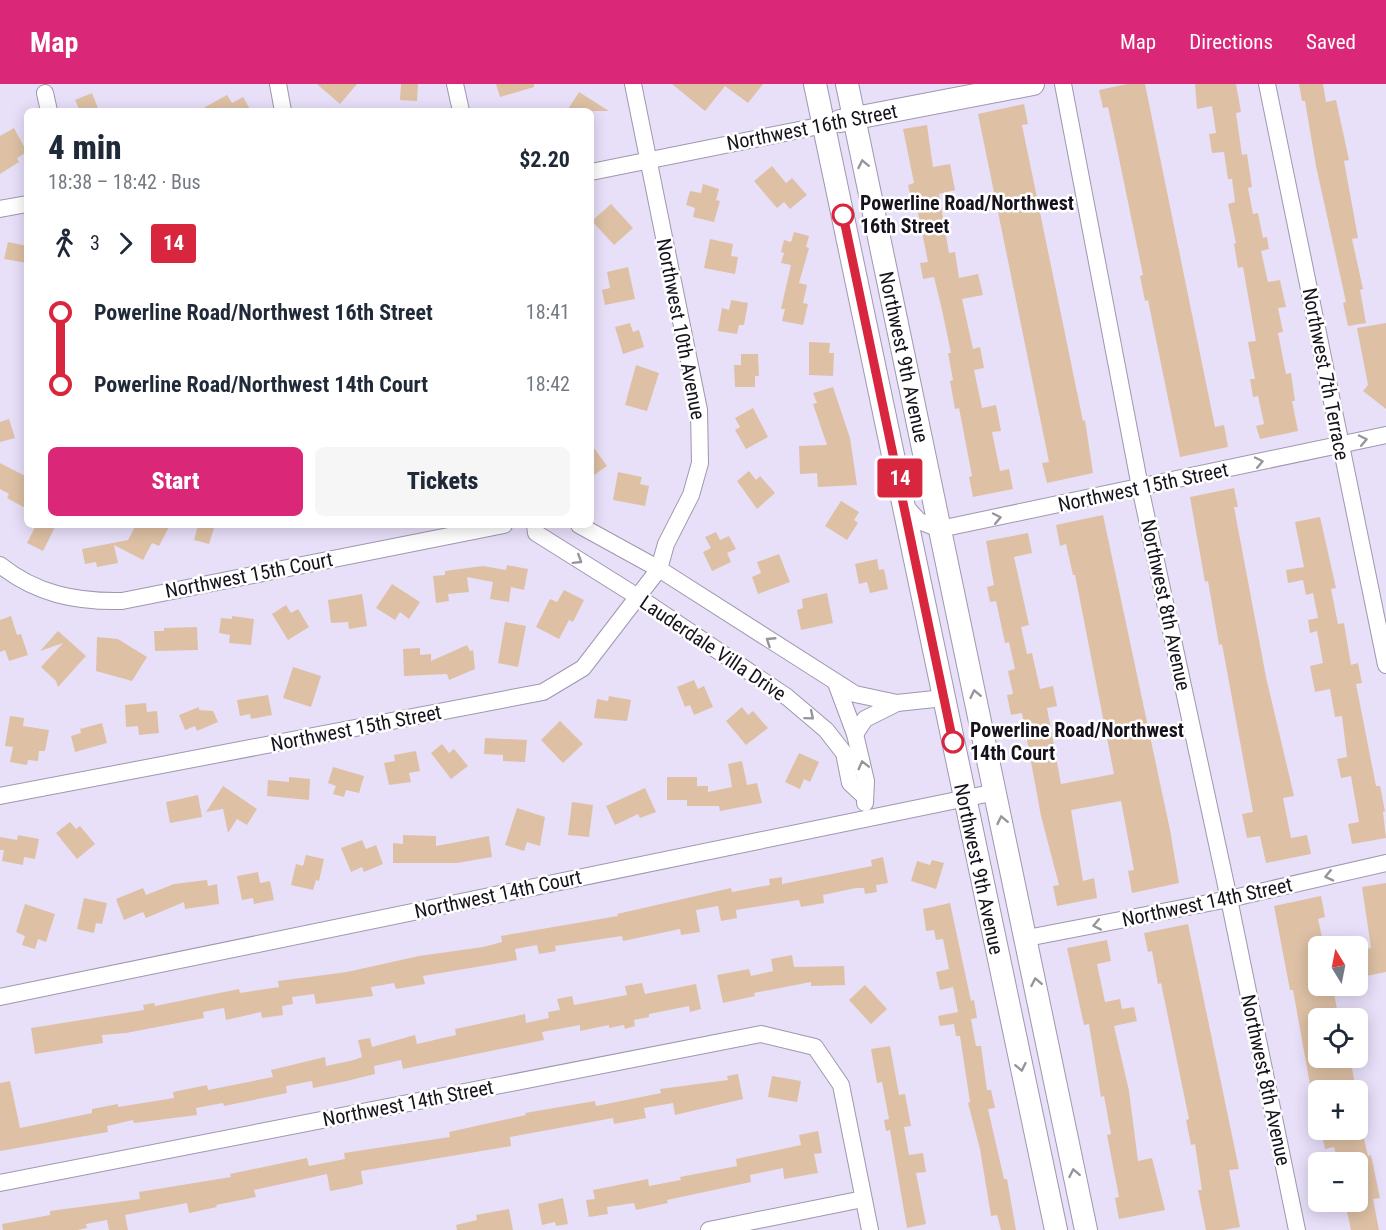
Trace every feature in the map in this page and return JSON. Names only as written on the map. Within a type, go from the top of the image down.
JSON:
[{"type":"main road","name":"Northwest 9th Avenue","points":[[815,84],[906,507],[964,798],[1056,1230]]},
{"type":"main road","name":"Northwest 9th Avenue","points":[[847,84],[1027,938],[1086,1230]]},
{"type":"main road","name":"Northwest 16th Street","points":[[824,124],[1033,84]]},
{"type":"street","points":[[278,84],[282,108]]},
{"type":"street","points":[[456,84],[460,108]]},
{"type":"street","name":"Northwest 10th Avenue","points":[[633,84],[699,410],[701,439],[700,463],[691,495],[666,544],[659,569]]},
{"type":"street","name":"Northwest 8th Avenue","points":[[1063,84],[1140,487],[1229,899],[1297,1230]]},
{"type":"street","name":"Northwest 7th Terrace","points":[[1267,84],[1386,665]]},
{"type":"street","points":[[45,93],[48,108]]},
{"type":"street","name":"Northwest 16th Street","points":[[594,171],[824,124]]},
{"type":"street","points":[[0,209],[24,205]]},
{"type":"street","name":"Northwest 15th Street","points":[[940,529],[1386,435]]},
{"type":"street","points":[[906,507],[919,521],[940,529]]},
{"type":"street","name":"Northwest 15th Court","points":[[0,565],[16,578],[57,596],[91,602],[122,601],[489,528]]},
{"type":"street","name":"Lauderdale Villa Drive","points":[[536,528],[536,533],[638,597],[787,697],[826,730],[844,753],[850,783],[864,796]]},
{"type":"street","name":"Lauderdale Villa Drive","points":[[584,528],[659,569],[855,694],[897,703],[944,698]]},
{"type":"street","name":"Northwest 15th Street","points":[[0,796],[543,692],[583,668],[659,569]]},
{"type":"street","name":"Lauderdale Villa Drive","points":[[836,684],[855,734],[866,781],[864,796],[866,818]]},
{"type":"street","name":"Lauderdale Villa Drive","points":[[855,734],[865,718],[897,703]]},
{"type":"street","name":"Northwest 14th Court","points":[[0,997],[996,792]]},
{"type":"street","name":"Northwest 14th Street","points":[[1027,938],[1229,899],[1386,863]]},
{"type":"street","name":"Northwest 14th Street","points":[[0,1183],[761,1034],[815,1047],[841,1085],[863,1199]]},
{"type":"street","points":[[709,1230],[863,1199],[870,1230]]},
{"type":"building","points":[[317,84],[357,84],[340,104]]},
{"type":"building","points":[[401,84],[418,84],[417,101],[400,100]]},
{"type":"building","points":[[496,84],[534,84],[534,87],[500,97]]},
{"type":"building","points":[[672,84],[763,84],[748,103],[725,86],[705,111]]},
{"type":"building","points":[[1127,84],[1145,84],[1215,427],[1224,425],[1228,447],[1180,457],[1148,300],[1145,301],[1140,276],[1143,275],[1108,107],[1103,108],[1099,90]]},
{"type":"building","points":[[1195,84],[1236,84],[1241,112],[1236,113],[1242,155],[1247,154],[1252,187],[1248,188],[1253,214],[1258,213],[1263,238],[1267,237],[1269,249],[1261,251],[1268,282],[1280,280],[1286,307],[1278,308],[1283,332],[1278,333],[1286,374],[1291,373],[1295,401],[1292,401],[1298,431],[1260,439],[1256,426],[1264,424],[1258,396],[1253,397],[1250,379],[1255,379],[1248,342],[1256,341],[1243,267],[1238,268],[1234,244],[1236,243],[1228,204],[1235,202],[1232,179],[1228,179],[1224,152],[1212,153],[1209,134],[1216,133],[1212,106],[1197,109]]},
{"type":"building","points":[[1299,84],[1323,84],[1326,102],[1336,100],[1349,160],[1344,161],[1358,238],[1352,239],[1363,289],[1360,290],[1366,323],[1348,326],[1343,303],[1346,302],[1316,166],[1305,101],[1302,101]]},
{"type":"building","points":[[579,92],[609,111],[594,111],[594,108],[569,108]]},
{"type":"building","points":[[92,93],[98,108],[79,108],[75,100]]},
{"type":"building","points":[[227,95],[232,103],[243,97],[249,108],[203,108]]},
{"type":"building","points":[[1024,104],[1028,124],[1022,125],[1083,421],[1085,420],[1093,473],[1047,483],[1042,463],[1049,462],[978,114]]},
{"type":"building","points":[[927,125],[933,167],[950,164],[955,190],[939,194],[949,253],[955,252],[959,278],[978,274],[983,295],[962,299],[973,349],[980,347],[984,368],[974,370],[982,408],[996,405],[1001,431],[992,432],[1000,471],[1009,469],[1013,489],[973,497],[969,477],[972,476],[959,408],[955,409],[950,381],[953,380],[948,353],[951,353],[934,277],[923,279],[920,263],[928,262],[915,198],[911,199],[908,185],[914,183],[903,129]]},
{"type":"building","points":[[14,128],[24,146],[24,154],[17,158],[19,162],[0,174],[0,136]]},
{"type":"building","points":[[772,166],[786,183],[792,178],[807,195],[790,209],[784,202],[777,208],[754,181]]},
{"type":"building","points":[[703,184],[719,189],[716,200],[720,201],[714,222],[693,217],[695,208],[686,205],[690,191],[701,193]]},
{"type":"building","points":[[611,204],[633,228],[614,245],[594,223],[594,219]]},
{"type":"building","points":[[794,232],[809,236],[806,247],[809,248],[799,283],[807,285],[803,303],[808,304],[803,325],[782,321],[785,309],[781,309],[791,265],[781,263],[784,253],[781,252],[784,240],[791,242]]},
{"type":"building","points":[[710,239],[733,244],[731,256],[738,257],[735,274],[704,268]]},
{"type":"building","points":[[8,242],[24,245],[24,262],[4,259]]},
{"type":"building","points":[[628,267],[635,299],[605,305],[602,290],[610,288],[607,272]]},
{"type":"building","points":[[731,300],[748,303],[744,325],[739,325],[737,334],[718,331],[722,308],[729,310]]},
{"type":"building","points":[[630,323],[633,332],[639,330],[644,347],[623,354],[615,327]]},
{"type":"building","points":[[1386,323],[1386,409],[1363,391],[1368,385],[1357,328]]},
{"type":"building","points":[[809,342],[830,343],[829,353],[834,353],[833,376],[809,375]]},
{"type":"building","points":[[741,354],[758,354],[759,376],[755,376],[755,387],[735,387],[734,365],[741,365]]},
{"type":"building","points":[[636,365],[659,373],[647,411],[625,405]]},
{"type":"building","points":[[833,387],[850,438],[857,485],[818,487],[817,473],[800,474],[799,446],[827,445],[813,404],[817,403],[813,393]]},
{"type":"building","points":[[753,408],[768,437],[746,449],[735,430],[740,427],[735,418]]},
{"type":"building","points":[[9,419],[15,438],[0,442],[0,422]]},
{"type":"building","points":[[594,448],[607,466],[594,475]]},
{"type":"building","points":[[0,463],[24,475],[24,507],[7,498],[9,494],[0,489]]},
{"type":"building","points":[[749,471],[756,480],[760,476],[775,493],[757,509],[737,481]]},
{"type":"building","points":[[618,472],[642,477],[640,484],[649,486],[645,506],[613,500]]},
{"type":"building","points":[[1234,488],[1238,507],[1234,507],[1266,677],[1294,796],[1283,798],[1291,838],[1307,835],[1311,854],[1266,863],[1260,836],[1247,838],[1242,814],[1253,812],[1222,644],[1219,645],[1208,581],[1205,582],[1190,497]]},
{"type":"building","points":[[841,501],[859,512],[854,520],[858,523],[847,540],[825,526]]},
{"type":"building","points":[[1103,515],[1170,830],[1179,883],[1132,893],[1128,871],[1134,870],[1121,801],[1071,810],[1083,881],[1094,878],[1097,898],[1057,906],[1053,886],[1059,885],[1041,816],[1022,713],[1011,715],[1007,695],[1013,694],[1008,671],[1015,669],[1009,642],[1005,643],[996,601],[990,602],[987,587],[994,585],[986,541],[1028,533],[1032,553],[1014,557],[1029,625],[1021,627],[1027,654],[1032,653],[1040,689],[1053,686],[1057,706],[1047,708],[1061,784],[1114,774],[1075,575],[1073,575],[1066,544],[1060,546],[1056,525]]},
{"type":"building","points":[[1320,517],[1336,588],[1331,589],[1338,624],[1344,623],[1351,665],[1358,663],[1362,683],[1356,684],[1376,786],[1380,786],[1385,811],[1383,812],[1386,838],[1352,844],[1348,824],[1359,822],[1351,776],[1341,778],[1337,759],[1347,757],[1342,716],[1335,717],[1330,689],[1315,692],[1310,666],[1323,663],[1317,631],[1310,633],[1308,620],[1318,618],[1313,593],[1306,595],[1303,580],[1288,583],[1286,570],[1304,567],[1295,522]]},
{"type":"building","points":[[34,528],[54,528],[43,551],[27,543]]},
{"type":"building","points":[[134,528],[168,528],[159,546],[152,543],[143,560],[114,545],[118,563],[97,567],[96,562],[85,564],[82,549],[128,540]]},
{"type":"building","points":[[197,528],[214,528],[209,544],[194,540]]},
{"type":"building","points":[[716,532],[720,540],[729,536],[736,549],[727,553],[731,562],[712,571],[703,552],[711,548],[705,537]]},
{"type":"building","points":[[779,554],[790,582],[758,594],[752,577],[761,573],[757,562]]},
{"type":"building","points":[[877,559],[879,570],[884,569],[888,589],[870,593],[867,582],[859,584],[855,564]]},
{"type":"building","points":[[507,565],[528,569],[524,590],[511,587],[509,602],[490,599],[493,582],[467,577],[469,592],[448,594],[449,601],[436,603],[433,576],[445,575],[445,571],[483,566],[506,570]]},
{"type":"building","points":[[392,584],[420,602],[409,619],[400,612],[395,620],[376,608]]},
{"type":"building","points":[[564,590],[584,600],[573,622],[569,620],[559,639],[536,627],[550,599],[557,602]]},
{"type":"building","points":[[827,593],[833,623],[801,630],[797,610],[803,608],[802,599]]},
{"type":"building","points":[[362,594],[367,626],[349,629],[348,622],[331,623],[328,600]]},
{"type":"building","points":[[286,605],[291,613],[298,609],[309,627],[288,640],[272,614]]},
{"type":"building","points":[[11,616],[17,635],[21,634],[28,655],[9,661],[5,650],[0,652],[0,620]]},
{"type":"building","points":[[232,616],[254,619],[251,645],[229,643],[230,635],[219,633],[221,618],[232,619]]},
{"type":"building","points":[[505,622],[526,626],[518,667],[498,663]]},
{"type":"building","points":[[197,627],[198,650],[155,651],[154,631],[164,631],[164,628]]},
{"type":"building","points":[[58,631],[86,656],[58,687],[56,681],[41,667],[63,643],[40,651]]},
{"type":"building","points":[[97,637],[118,639],[147,657],[132,681],[96,671]]},
{"type":"building","points":[[467,645],[470,651],[473,650],[475,669],[449,680],[447,674],[404,676],[403,649],[420,648],[420,655],[431,654],[431,661]]},
{"type":"building","points":[[293,667],[321,676],[311,707],[283,698]]},
{"type":"building","points":[[694,680],[698,689],[704,686],[713,707],[694,715],[690,705],[685,707],[677,687]]},
{"type":"building","points":[[268,695],[272,715],[251,719],[250,714],[240,716],[237,700]]},
{"type":"building","points":[[609,696],[631,700],[627,721],[594,718],[597,699],[608,701]]},
{"type":"building","points":[[146,703],[147,712],[157,711],[159,733],[139,735],[138,726],[126,727],[125,705]]},
{"type":"building","points":[[199,707],[199,710],[213,711],[218,722],[197,731],[195,726],[185,730],[179,715]]},
{"type":"building","points":[[742,707],[748,715],[753,711],[768,728],[746,745],[726,721]]},
{"type":"building","points":[[10,716],[24,718],[23,726],[49,730],[45,751],[39,751],[38,761],[28,760],[27,765],[10,762],[13,747],[5,746]]},
{"type":"building","points":[[560,721],[583,744],[563,763],[541,740]]},
{"type":"building","points":[[102,723],[107,743],[75,752],[71,736],[81,733],[80,729]]},
{"type":"building","points":[[485,738],[527,740],[525,762],[503,761],[503,755],[484,754]]},
{"type":"building","points":[[442,744],[449,753],[454,749],[468,766],[451,779],[431,753]]},
{"type":"building","points":[[416,751],[420,771],[409,773],[411,782],[389,785],[384,763],[395,761],[394,755]]},
{"type":"building","points":[[799,753],[819,762],[810,782],[804,779],[800,789],[785,782]]},
{"type":"building","points":[[742,761],[747,785],[757,783],[762,803],[720,811],[719,806],[687,806],[687,800],[667,800],[667,777],[697,777],[697,786],[708,786],[708,792],[732,787],[728,764]]},
{"type":"building","points":[[333,767],[364,776],[359,793],[346,790],[344,797],[333,794],[336,786],[328,783]]},
{"type":"building","points":[[289,777],[310,779],[309,800],[267,796],[268,780],[289,782]]},
{"type":"building","points":[[223,786],[257,809],[247,825],[237,819],[228,833],[223,809],[206,812]]},
{"type":"building","points":[[645,788],[656,812],[640,818],[638,814],[615,825],[606,806]]},
{"type":"building","points":[[198,795],[202,817],[170,823],[166,802]]},
{"type":"building","points":[[572,802],[593,805],[589,837],[568,835]]},
{"type":"building","points":[[517,808],[545,817],[540,846],[527,842],[524,851],[505,845]]},
{"type":"building","points":[[70,822],[76,829],[80,826],[95,844],[77,859],[56,833]]},
{"type":"building","points":[[18,835],[39,839],[35,859],[24,857],[23,865],[2,861],[4,850],[0,850],[0,837],[17,840]]},
{"type":"building","points":[[403,835],[436,836],[436,846],[489,836],[492,857],[457,863],[393,863],[393,843],[403,844]]},
{"type":"building","points":[[362,840],[366,849],[376,845],[383,864],[364,872],[362,867],[351,872],[341,848]]},
{"type":"building","points":[[306,855],[324,859],[319,881],[316,880],[313,890],[291,885],[296,864],[303,866]]},
{"type":"building","points":[[883,857],[888,883],[876,885],[877,892],[865,894],[864,888],[856,888],[823,895],[824,903],[801,907],[799,900],[736,910],[737,918],[721,921],[718,906],[696,910],[700,932],[681,935],[680,929],[623,941],[622,936],[555,946],[556,951],[539,954],[537,945],[515,949],[517,960],[423,976],[425,984],[396,989],[394,983],[371,987],[373,996],[316,1004],[314,994],[292,997],[293,1004],[282,1006],[283,1015],[262,1018],[261,1012],[226,1020],[224,1008],[203,1012],[204,1018],[126,1033],[102,1035],[103,1043],[35,1054],[31,1028],[144,1010],[143,1005],[154,1003],[155,1006],[239,989],[240,993],[279,987],[278,981],[347,972],[419,956],[483,947],[502,942],[501,936],[618,916],[617,914],[731,888],[732,892],[770,885],[769,879],[782,877],[782,884],[872,866],[871,860]]},
{"type":"building","points":[[932,860],[944,863],[936,889],[911,881],[917,861],[930,865]]},
{"type":"building","points":[[258,872],[260,883],[270,881],[274,900],[254,904],[253,898],[242,900],[237,876]]},
{"type":"building","points":[[207,880],[208,886],[217,884],[219,904],[185,909],[184,902],[146,918],[143,912],[124,920],[116,899],[143,888],[146,895],[174,884]]},
{"type":"building","points":[[1386,883],[1386,972],[1368,976],[1368,949],[1371,948],[1362,887]]},
{"type":"building","points":[[1321,896],[1325,917],[1318,919],[1322,936],[1308,936],[1308,996],[1334,996],[1337,1008],[1308,1008],[1308,1068],[1352,1068],[1354,1080],[1309,1080],[1293,990],[1290,990],[1274,906]]},
{"type":"building","points":[[84,898],[107,903],[102,924],[96,923],[94,933],[77,929]]},
{"type":"building","points":[[950,903],[971,1001],[974,1000],[977,1018],[971,1019],[976,1046],[981,1046],[987,1090],[991,1090],[995,1108],[988,1109],[1004,1179],[1007,1179],[1016,1230],[1001,1230],[997,1215],[991,1216],[980,1149],[968,1103],[970,1102],[960,1036],[956,1036],[954,1024],[940,1026],[938,1016],[958,1012],[953,987],[940,990],[936,972],[949,969],[943,939],[936,940],[934,930],[926,931],[923,909]]},
{"type":"building","points":[[25,904],[55,914],[46,942],[38,939],[35,949],[22,945],[25,936],[16,932]]},
{"type":"building","points":[[1188,924],[1239,1169],[1229,1170],[1240,1227],[1223,1230],[1206,1230],[1198,1190],[1202,1190],[1195,1144],[1191,1145],[1186,1120],[1189,1119],[1161,983],[1158,984],[1152,951],[1148,952],[1144,933]]},
{"type":"building","points":[[1107,940],[1111,961],[1097,964],[1105,1002],[1120,999],[1122,1009],[1134,1007],[1137,1021],[1114,1026],[1129,1091],[1138,1161],[1152,1158],[1165,1210],[1119,1219],[1115,1198],[1119,1197],[1107,1135],[1111,1134],[1104,1096],[1101,1097],[1089,1024],[1084,1025],[1067,948]]},
{"type":"building","points":[[792,955],[794,967],[844,966],[845,985],[811,986],[811,982],[754,993],[755,996],[723,1003],[717,975],[749,969],[751,976],[773,971],[771,959]]},
{"type":"building","points":[[642,983],[645,994],[696,984],[701,1009],[690,1012],[689,1006],[649,1014],[649,1017],[634,1020],[635,1026],[625,1029],[624,1025],[609,1028],[609,1025],[580,1031],[580,1025],[542,1032],[544,1040],[403,1069],[401,1060],[374,1066],[375,1074],[347,1081],[313,1088],[312,1081],[286,1086],[287,1093],[224,1106],[223,1103],[196,1108],[197,1115],[134,1123],[133,1120],[107,1126],[108,1132],[0,1151],[0,1083],[10,1081],[20,1128],[92,1113],[92,1109],[174,1098],[173,1092],[207,1085],[208,1090],[273,1077],[271,1070],[325,1057],[326,1066],[354,1060],[362,1057],[358,1040],[370,1038],[372,1047],[415,1035],[417,1044],[456,1035],[455,1029],[525,1014],[526,1023],[549,1018],[548,1012],[560,1010],[557,999],[572,996],[574,1005],[606,999],[627,995],[625,986]]},
{"type":"building","points":[[865,985],[887,1009],[871,1024],[849,1000]]},
{"type":"building","points":[[890,1046],[899,1095],[905,1094],[911,1126],[904,1127],[909,1155],[923,1153],[926,1172],[916,1173],[926,1224],[907,1228],[890,1130],[886,1131],[884,1120],[889,1119],[882,1082],[877,1083],[871,1049]]},
{"type":"building","points":[[738,1074],[743,1099],[675,1115],[673,1103],[644,1108],[646,1118],[614,1124],[613,1118],[510,1137],[511,1146],[361,1171],[363,1184],[351,1187],[330,1191],[327,1174],[254,1190],[256,1197],[189,1213],[187,1203],[125,1215],[128,1230],[109,1230],[107,1220],[86,1224],[87,1228],[77,1230],[3,1230],[2,1224],[50,1215],[50,1211],[140,1199],[139,1192],[231,1177],[230,1174],[307,1158],[309,1166],[345,1159],[344,1153],[450,1137],[449,1132],[526,1115],[525,1113],[595,1101],[596,1106],[661,1093],[660,1089],[728,1080],[727,1076]]},
{"type":"building","points":[[772,1076],[801,1081],[797,1102],[768,1097]]},
{"type":"building","points":[[818,1131],[822,1153],[814,1154],[818,1173],[784,1179],[783,1168],[750,1175],[751,1182],[667,1200],[668,1203],[636,1210],[634,1203],[607,1207],[608,1214],[589,1217],[586,1200],[595,1199],[593,1190],[648,1179],[649,1186],[681,1180],[680,1177],[737,1166],[736,1159],[801,1145],[799,1135]]},
{"type":"building","points":[[1323,1140],[1364,1140],[1367,1152],[1335,1152],[1334,1147],[1325,1149]]},
{"type":"building","points":[[1371,1155],[1380,1198],[1373,1199],[1379,1230],[1351,1230],[1347,1212],[1368,1212],[1368,1156]]},
{"type":"building","points":[[563,1198],[568,1224],[556,1226],[555,1222],[542,1225],[538,1204]]},
{"type":"building","points":[[509,1209],[513,1230],[457,1230],[456,1225],[477,1220],[476,1215]]},
{"type":"bus line","name":"14","points":[[843,215],[906,507],[953,742]]},
{"type":"place","name":"Powerline Road/Northwest 16th Street","points":[[843,215]]},
{"type":"place","name":"Powerline Road/Northwest 14th Court","points":[[953,742]]}]
